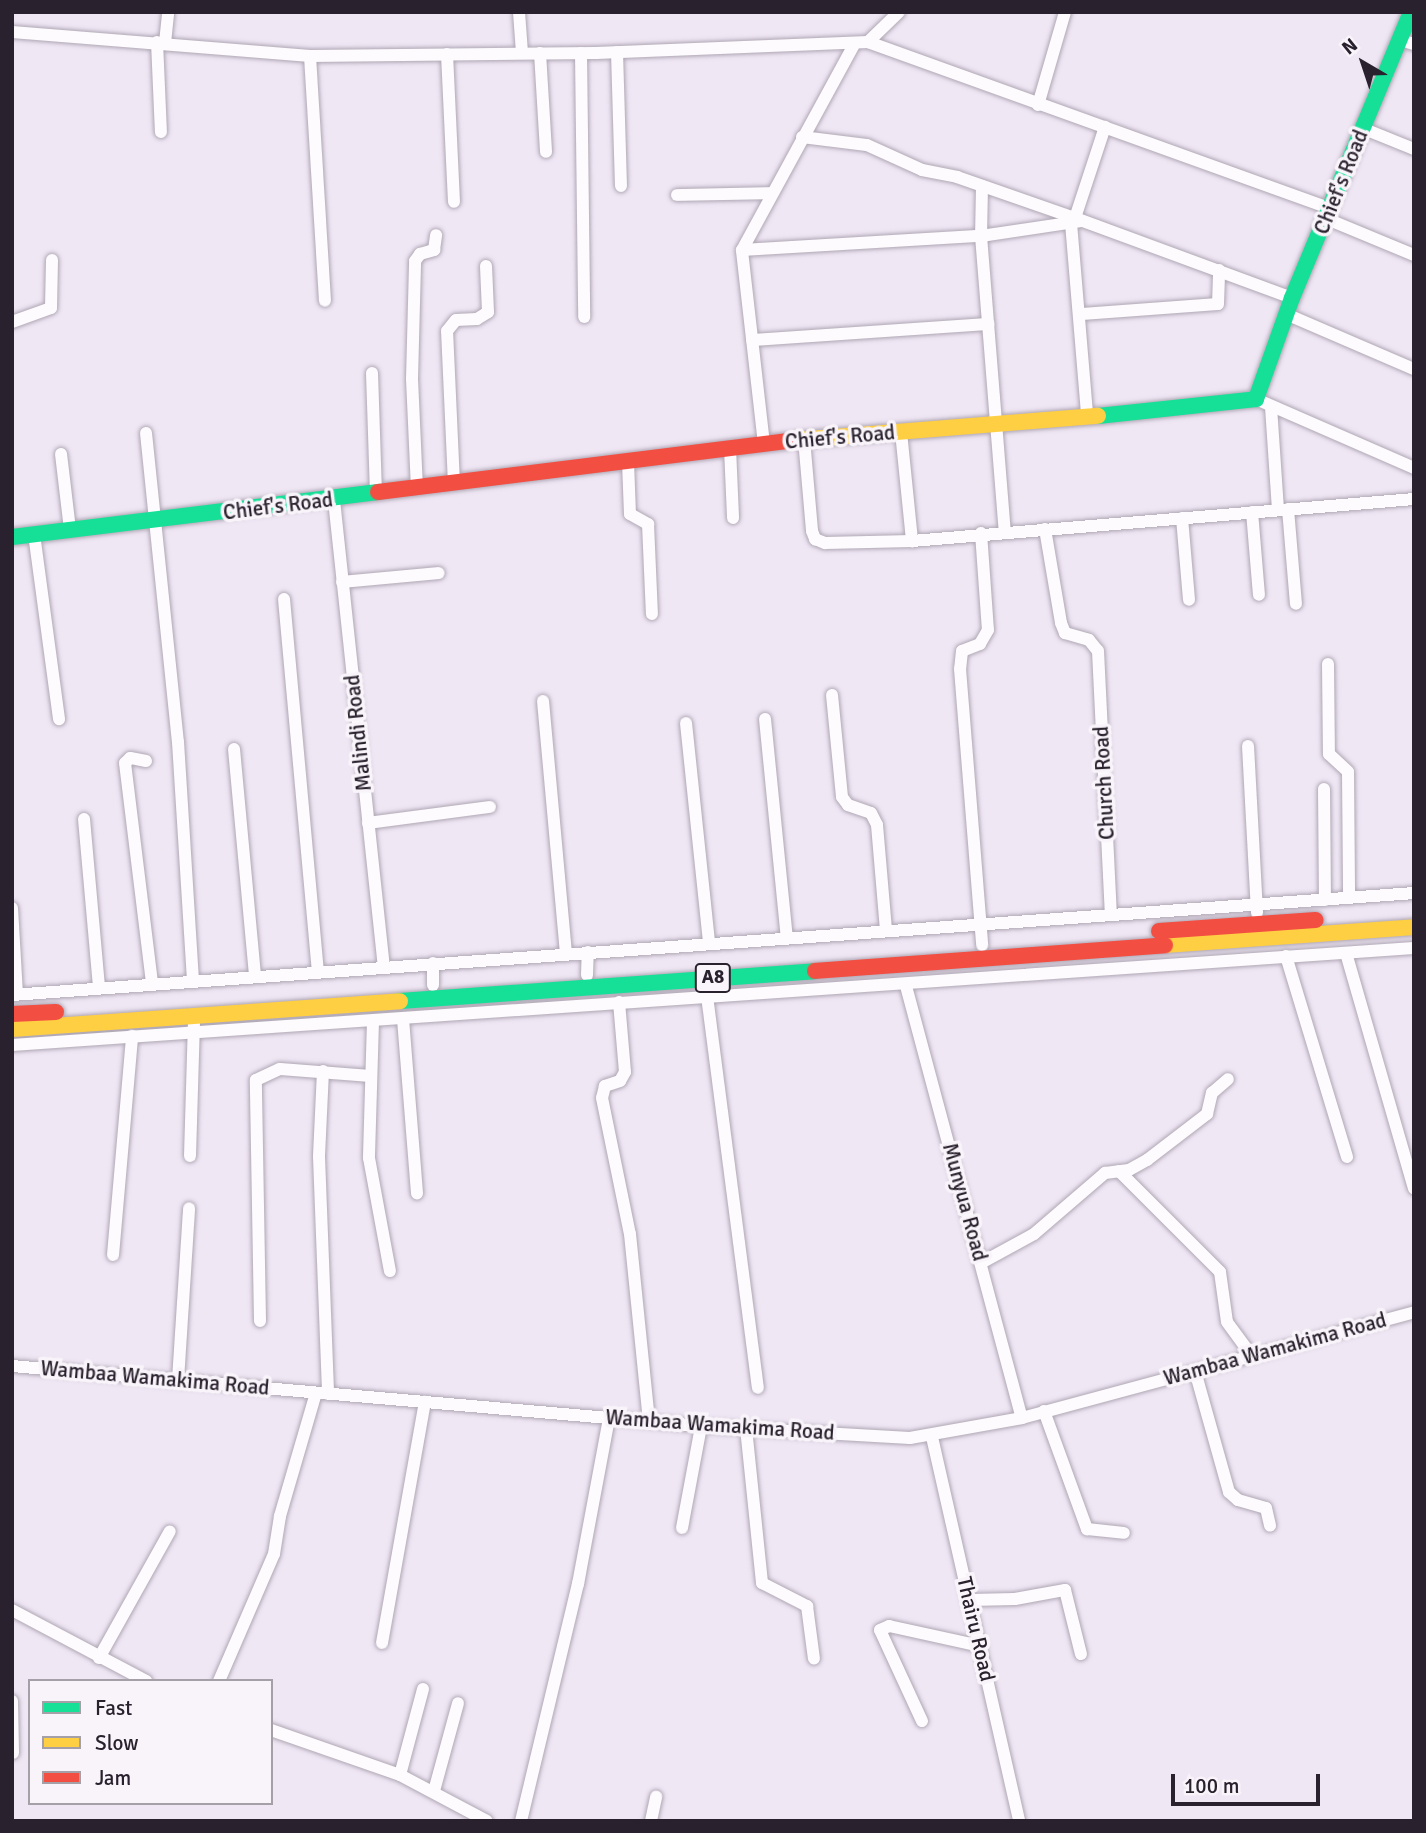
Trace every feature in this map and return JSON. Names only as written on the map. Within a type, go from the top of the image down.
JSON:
[{"type":"main road","name":"Chief's Road","points":[[12,537],[334,500],[804,439],[996,421],[1263,403],[1292,298],[1329,214],[1362,128],[1407,42],[1410,12]]},
{"type":"main road","name":"A8","points":[[14,1032],[587,975],[1414,913]]},
{"type":"main road","name":"A8","points":[[14,1032],[194,1024],[434,992],[789,972],[1414,927]]},
{"type":"street","points":[[161,132],[161,42],[167,12]]},
{"type":"street","points":[[519,12],[522,53]]},
{"type":"street","points":[[12,32],[310,56],[581,53],[854,45],[868,42],[899,12]]},
{"type":"street","points":[[1038,105],[1065,12]]},
{"type":"street","points":[[868,42],[1105,127],[1329,214],[1414,255]]},
{"type":"street","points":[[764,444],[742,250],[854,45]]},
{"type":"street","points":[[617,52],[621,186]]},
{"type":"street","points":[[540,53],[546,152]]},
{"type":"street","points":[[581,53],[584,317]]},
{"type":"street","points":[[450,54],[459,167]]},
{"type":"street","points":[[450,54],[454,202]]},
{"type":"street","points":[[310,56],[325,301]]},
{"type":"street","points":[[1087,415],[1076,221],[1105,127]]},
{"type":"street","points":[[1362,128],[1414,149]]},
{"type":"street","points":[[802,137],[867,145],[922,170],[982,186],[1292,298]]},
{"type":"street","points":[[982,186],[981,236],[1005,532]]},
{"type":"street","points":[[677,195],[771,193]]},
{"type":"street","points":[[742,250],[981,236],[1076,221]]},
{"type":"street","points":[[417,489],[412,379],[415,261],[420,254],[434,250],[436,235]]},
{"type":"street","points":[[12,322],[51,308],[52,260]]},
{"type":"street","points":[[454,484],[447,331],[456,320],[477,319],[488,312],[486,267]]},
{"type":"street","points":[[1082,314],[1218,304],[1219,270]]},
{"type":"street","points":[[1286,314],[1414,369]]},
{"type":"street","points":[[752,340],[988,324]]},
{"type":"street","points":[[372,373],[376,494]]},
{"type":"street","points":[[1263,403],[1414,468]]},
{"type":"street","points":[[1263,403],[1283,510],[1296,604]]},
{"type":"street","points":[[901,432],[912,541]]},
{"type":"street","points":[[146,433],[178,742],[193,979]]},
{"type":"street","points":[[804,439],[815,539],[852,545],[1414,499]]},
{"type":"street","points":[[730,448],[733,518]]},
{"type":"street","points":[[61,454],[70,530]]},
{"type":"street","points":[[628,461],[630,514],[648,524],[652,614]]},
{"type":"street","name":"Malindi Road","points":[[334,500],[384,965]]},
{"type":"street","points":[[1252,512],[1259,595]]},
{"type":"street","points":[[1182,518],[1189,600]]},
{"type":"street","name":"Church Road","points":[[1045,529],[1065,633],[1089,640],[1098,651],[1111,915]]},
{"type":"street","points":[[981,533],[988,630],[980,644],[962,651],[960,669],[977,923],[982,945]]},
{"type":"street","points":[[34,534],[59,719]]},
{"type":"street","points":[[342,582],[439,573]]},
{"type":"street","points":[[284,599],[318,972]]},
{"type":"street","points":[[1328,664],[1329,754],[1348,772],[1349,898]]},
{"type":"street","points":[[832,695],[842,797],[848,805],[870,813],[877,825],[886,931]]},
{"type":"street","points":[[543,701],[566,953]]},
{"type":"street","points":[[765,719],[787,937]]},
{"type":"street","points":[[686,723],[709,943]]},
{"type":"street","points":[[1248,746],[1256,924]]},
{"type":"street","points":[[234,749],[255,976]]},
{"type":"street","points":[[146,761],[130,758],[125,763],[152,982]]},
{"type":"street","points":[[1324,789],[1325,900]]},
{"type":"street","points":[[368,823],[490,807]]},
{"type":"street","points":[[84,819],[99,986]]},
{"type":"street","points":[[12,908],[15,994],[384,965],[1414,894]]},
{"type":"street","points":[[14,1032],[132,1036],[194,1024],[373,1021],[707,996],[906,986],[946,980],[1414,948]]},
{"type":"street","points":[[587,952],[587,975]]},
{"type":"street","points":[[1346,953],[1414,1188]]},
{"type":"street","points":[[1286,956],[1347,1157]]},
{"type":"street","points":[[1002,957],[1004,976]]},
{"type":"street","points":[[944,961],[946,980]]},
{"type":"street","points":[[433,963],[438,1016]]},
{"type":"street","points":[[789,972],[789,992]]},
{"type":"street","name":"Munyua Road","points":[[906,986],[1022,1418]]},
{"type":"street","points":[[707,996],[758,1388]]},
{"type":"street","points":[[619,1002],[625,1072],[620,1081],[605,1086],[602,1098],[630,1234],[649,1420]]},
{"type":"street","points":[[403,1019],[417,1194]]},
{"type":"street","points":[[373,1021],[369,1158],[390,1271]]},
{"type":"street","points":[[190,1156],[194,1024]]},
{"type":"street","points":[[113,1255],[132,1036]]},
{"type":"street","points":[[260,1321],[256,1080],[280,1069],[371,1076]]},
{"type":"street","points":[[220,1679],[274,1554],[280,1516],[322,1393],[319,1157],[323,1071]]},
{"type":"street","points":[[981,1263],[1034,1234],[1105,1173],[1136,1168],[1199,1121],[1210,1109],[1212,1093],[1228,1079]]},
{"type":"street","points":[[1119,1171],[1220,1272],[1227,1322],[1252,1356]]},
{"type":"street","points":[[178,1380],[189,1208]]},
{"type":"street","name":"Wambaa Wamakima Road","points":[[12,1366],[701,1426],[932,1437],[1022,1418],[1414,1312]]},
{"type":"street","points":[[1195,1371],[1229,1492],[1238,1500],[1266,1508],[1270,1526]]},
{"type":"street","points":[[382,1643],[425,1402]]},
{"type":"street","points":[[1044,1411],[1087,1529],[1124,1533]]},
{"type":"street","points":[[521,1821],[578,1584],[609,1418]]},
{"type":"street","points":[[682,1528],[701,1426]]},
{"type":"street","points":[[746,1428],[762,1583],[771,1592],[807,1606],[814,1659]]},
{"type":"street","name":"Thairu Road","points":[[932,1437],[981,1646],[1018,1821]]},
{"type":"street","points":[[99,1658],[170,1531]]},
{"type":"street","points":[[970,1600],[1015,1599],[1065,1590],[1081,1654]]},
{"type":"street","points":[[12,1610],[142,1679]]},
{"type":"street","points":[[922,1721],[880,1630],[889,1626],[981,1646]]},
{"type":"street","points":[[400,1775],[423,1689]]},
{"type":"street","points":[[12,1701],[13,1753]]},
{"type":"street","points":[[434,1791],[458,1703]]},
{"type":"street","points":[[273,1731],[400,1775],[487,1821]]},
{"type":"street","points":[[651,1821],[656,1797]]},
{"type":"traffic: fast","points":[[1098,416],[1256,399],[1292,298],[1411,12]]},
{"type":"traffic: fast","points":[[12,537],[378,492]]},
{"type":"traffic: fast","points":[[400,1001],[815,971]]},
{"type":"traffic: slow","points":[[797,440],[1098,416]]},
{"type":"traffic: slow","points":[[1165,945],[1414,927]]},
{"type":"traffic: slow","points":[[12,1029],[400,1001]]},
{"type":"traffic: jam","points":[[378,492],[797,440]]},
{"type":"traffic: jam","points":[[1159,931],[1316,920]]},
{"type":"traffic: jam","points":[[815,971],[1165,945]]},
{"type":"traffic: jam","points":[[12,1014],[56,1012]]}]
